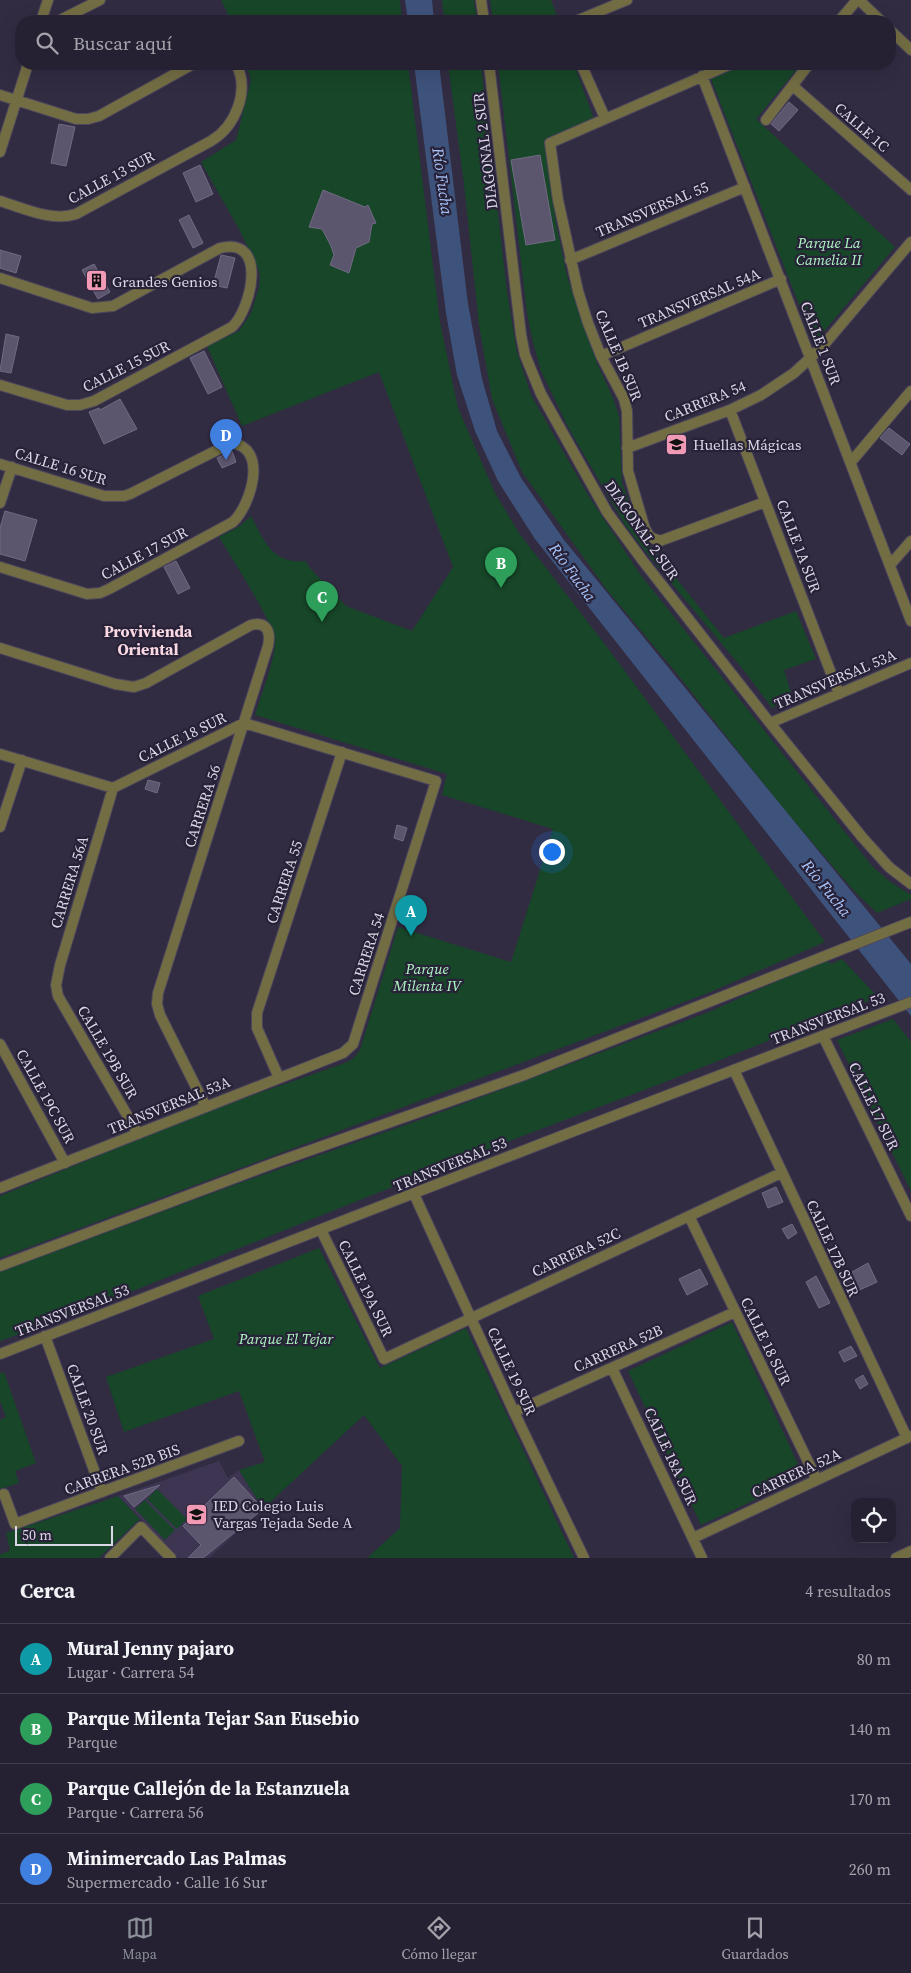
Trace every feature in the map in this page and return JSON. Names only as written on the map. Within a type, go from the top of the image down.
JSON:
[{"type":"street","points":[[43,15],[48,0]]},
{"type":"street","points":[[70,15],[100,0]]},
{"type":"street","points":[[481,0],[483,15]]},
{"type":"street","points":[[591,15],[627,0]]},
{"type":"street","points":[[843,15],[858,0],[874,15]]},
{"type":"street","points":[[896,36],[911,50]]},
{"type":"street","points":[[0,152],[26,70]]},
{"type":"street","points":[[0,95],[76,119],[88,119],[99,116],[182,70]]},
{"type":"street","name":"CALLE 13 SUR","points":[[0,201],[57,217],[68,217],[211,141],[228,128],[242,95],[243,81],[238,70]]},
{"type":"street","name":"DIAGONAL 2 SUR","points":[[490,70],[521,335],[525,355],[533,377],[557,426],[607,512],[643,560],[770,723],[876,853],[889,867],[911,884]]},
{"type":"street","points":[[584,70],[605,118],[716,70]]},
{"type":"street","points":[[766,120],[805,70]]},
{"type":"street","name":"CALLE 1 SUR","points":[[702,76],[911,621]]},
{"type":"street","name":"CALLE 1C","points":[[793,86],[911,190]]},
{"type":"street","name":"CALLE 1B SUR","points":[[605,118],[550,143],[570,260],[588,323],[601,356],[624,399],[627,410],[628,471],[645,529],[650,536],[660,541],[765,502]]},
{"type":"street","name":"TRANSVERSAL 55","points":[[570,260],[745,187]]},
{"type":"street","name":"CARRERA 54","points":[[627,448],[730,410],[761,395],[794,373],[811,357],[911,242]]},
{"type":"street","name":"CALLE 15 SUR","points":[[0,278],[92,308],[102,308],[112,306],[220,248],[228,246],[241,249],[248,256],[252,270],[252,284],[242,313],[232,327],[94,401],[80,405],[66,405],[0,385]]},
{"type":"street","name":"TRANSVERSAL 54A","points":[[601,356],[781,279]]},
{"type":"street","points":[[851,462],[911,391]]},
{"type":"street","name":"CALLE 1A SUR","points":[[730,410],[839,694]]},
{"type":"street","name":"CALLE 16 SUR","points":[[0,464],[104,496],[124,496],[222,446],[231,443],[239,444],[245,448],[251,457],[254,468],[251,487],[244,509],[239,516]]},
{"type":"street","points":[[0,504],[12,467]]},
{"type":"street","name":"CALLE 17 SUR","points":[[0,567],[87,594],[100,593],[226,527],[239,516]]},
{"type":"street","points":[[890,565],[911,540]]},
{"type":"street","name":"CARRERA 56","points":[[0,648],[115,684],[134,687],[146,683],[251,626],[258,624],[264,626],[269,631],[270,637],[244,723],[158,993],[157,1004],[160,1015],[206,1107]]},
{"type":"street","name":"TRANSVERSAL 53A","points":[[770,723],[911,663]]},
{"type":"street","name":"CALLE 18 SUR","points":[[113,788],[244,723],[436,781]]},
{"type":"street","name":"CARRERA 55","points":[[279,1078],[257,1028],[257,1013],[342,752]]},
{"type":"street","points":[[0,754],[113,788]]},
{"type":"street","points":[[0,828],[22,760]]},
{"type":"street","name":"CARRERA 54","points":[[349,1049],[353,1044],[436,781]]},
{"type":"street","name":"CARRERA 56A","points":[[56,985],[60,965],[113,788]]},
{"type":"street","points":[[0,1266],[278,1162],[524,1075],[907,923]]},
{"type":"street","name":"CALLE 19B SUR","points":[[56,985],[58,996],[138,1134]]},
{"type":"street","name":"TRANSVERSAL 53","points":[[0,1354],[911,1002]]},
{"type":"street","name":"CALLE 17 SUR","points":[[823,1036],[911,1216]]},
{"type":"street","name":"CALLE 19C SUR","points":[[0,1044],[65,1163]]},
{"type":"street","name":"TRANSVERSAL 53A","points":[[0,1188],[349,1049]]},
{"type":"street","name":"CALLE 17B SUR","points":[[734,1070],[909,1437]]},
{"type":"street","name":"CARRERA 52C","points":[[384,1358],[782,1173]]},
{"type":"street","name":"CALLE 19 SUR","points":[[414,1194],[514,1412],[584,1558]]},
{"type":"street","name":"CALLE 18 SUR","points":[[689,1216],[816,1480]]},
{"type":"street","name":"CALLE 19A SUR","points":[[321,1230],[384,1358]]},
{"type":"street","name":"CARRERA 52B","points":[[514,1412],[735,1312]]},
{"type":"street","name":"CALLE 20 SUR","points":[[45,1336],[102,1492]]},
{"type":"street","name":"CALLE 18A SUR","points":[[612,1368],[702,1558]]},
{"type":"street","name":"CARRERA 52A","points":[[693,1538],[909,1437]]},
{"type":"street","name":"CARRERA 52B BIS","points":[[4,1494],[15,1524],[239,1441]]},
{"type":"street","points":[[110,1558],[141,1527],[171,1558]]},
{"type":"street","points":[[896,1558],[911,1551]]},
{"type":"shaded area","name":"IED Colegio Luis Vargas Tejada Sede A","points":[[219,1461],[228,1478],[239,1470],[263,1509],[209,1558],[179,1558],[118,1496]]},
{"type":"green space","points":[[221,0],[400,0],[401,15],[228,15]]},
{"type":"green space","points":[[442,0],[474,0],[476,15],[443,15]]},
{"type":"green space","points":[[490,0],[551,0],[557,15],[492,15]]},
{"type":"green space","name":"Parque Milenta IV","points":[[248,70],[409,70],[440,322],[458,408],[495,493],[519,533],[607,647],[825,942],[708,993],[0,1258],[0,1196],[213,1109],[345,1063],[354,1058],[360,1050],[398,927],[511,962],[553,829],[442,795],[447,774],[255,715],[270,668],[275,641],[268,620],[219,537],[240,526],[251,516],[266,542],[277,555],[294,561],[306,561],[309,567],[346,606],[412,631],[453,567],[379,372],[242,426],[207,346],[239,331],[251,313],[259,287],[260,276],[258,268],[239,229],[201,162],[236,140],[251,80]]},
{"type":"green space","points":[[449,70],[482,70],[507,292],[517,352],[531,395],[588,495],[640,574],[872,866],[889,881],[911,895],[911,899],[877,913],[855,892],[782,807],[674,670],[607,590],[522,472],[492,399],[479,325],[464,184]]},
{"type":"green space","points":[[499,70],[576,70],[594,119],[544,142],[556,223],[567,276],[597,363],[619,416],[622,483],[629,501],[633,521],[643,537],[724,638],[796,611],[816,659],[784,670],[792,696],[772,708],[746,673],[625,525],[568,427],[541,371],[527,313]]},
{"type":"green space","name":"Parque La Camelia II","points":[[732,70],[796,70],[756,119],[895,247],[814,343],[711,79]]},
{"type":"green space","points":[[826,959],[831,964],[842,959],[878,997],[660,1084],[467,1157],[88,1309],[0,1341],[0,1272],[237,1184],[428,1117],[709,1012]]},
{"type":"green space","points":[[893,1019],[911,1042],[911,1191],[837,1040]]},
{"type":"green space","name":"Parque El Tejar","points":[[319,1248],[380,1368],[466,1328],[574,1558],[367,1558],[400,1528],[402,1466],[364,1415],[263,1509],[239,1470],[265,1462],[239,1391],[124,1432],[106,1377],[214,1339],[198,1296]]},
{"type":"green space","points":[[732,1322],[804,1477],[701,1525],[628,1371]]},
{"type":"green space","points":[[4,1372],[36,1463],[15,1471],[19,1483],[0,1489],[0,1420],[6,1417],[0,1401],[0,1373]]},
{"type":"green space","points":[[157,1489],[187,1519],[177,1529],[147,1499]]},
{"type":"green space","points":[[118,1496],[140,1519],[99,1558],[0,1558],[0,1555],[10,1550],[6,1533]]},
{"type":"green space","points":[[145,1500],[175,1530],[165,1540],[135,1509]]},
{"type":"water","points":[[405,0],[432,0],[433,15],[407,15]]},
{"type":"water","name":"Río Fucha","points":[[415,70],[440,70],[468,304],[482,379],[497,431],[521,478],[564,540],[911,964],[911,1016],[535,539],[498,481],[475,431],[457,375],[446,313]]},
{"type":"building","points":[[789,102],[798,110],[779,131],[771,124]]},
{"type":"building","points":[[59,124],[75,127],[66,166],[51,163]]},
{"type":"building","points":[[540,155],[555,240],[526,245],[511,160]]},
{"type":"building","points":[[200,165],[213,194],[196,202],[183,173]]},
{"type":"building","points":[[323,190],[365,207],[368,205],[376,223],[372,224],[369,242],[356,248],[349,273],[330,265],[334,255],[322,229],[309,227]]},
{"type":"building","points":[[189,215],[203,243],[193,248],[179,220]]},
{"type":"building","points":[[0,250],[21,256],[16,273],[0,268]]},
{"type":"building","points":[[221,255],[235,258],[227,288],[213,285]]},
{"type":"building","name":"Grandes Genios","points":[[94,264],[110,292],[98,299],[82,270]]},
{"type":"building","points":[[6,334],[19,337],[11,373],[0,371]]},
{"type":"building","points":[[204,351],[222,387],[208,394],[190,358]]},
{"type":"building","points":[[120,399],[137,429],[104,444],[89,412],[99,408],[100,410]]},
{"type":"building","points":[[889,428],[910,444],[902,455],[880,438]]},
{"type":"building","points":[[232,451],[236,462],[222,468],[217,458]]},
{"type":"building","points":[[5,511],[37,520],[25,561],[0,554],[0,528]]},
{"type":"building","points":[[176,561],[190,588],[178,594],[164,567]]},
{"type":"building","points":[[148,780],[160,783],[157,793],[145,789]]},
{"type":"building","points":[[397,825],[407,828],[403,841],[394,838]]},
{"type":"building","points":[[776,1187],[783,1202],[768,1208],[762,1193]]},
{"type":"building","points":[[792,1224],[797,1233],[788,1239],[782,1229]]},
{"type":"building","points":[[868,1263],[877,1282],[853,1293],[845,1276]]},
{"type":"building","points":[[700,1269],[708,1284],[687,1295],[679,1279]]},
{"type":"building","points":[[816,1276],[830,1303],[819,1308],[806,1282]]},
{"type":"building","points":[[851,1346],[857,1356],[844,1362],[839,1352]]},
{"type":"building","points":[[863,1375],[868,1384],[860,1389],[855,1380]]},
{"type":"building","points":[[234,1477],[263,1509],[203,1558],[188,1558],[201,1545],[183,1526]]},
{"type":"building","points":[[160,1485],[134,1507],[124,1496]]},
{"type":"place","name":"Grandes Genios","points":[[96,281]]},
{"type":"place","name":"Huellas Mágicas","points":[[677,444]]},
{"type":"place","name":"Minimercado Las Palmas","points":[[226,460]]},
{"type":"place","name":"Parque Milenta Tejar San Eusebio","points":[[501,588]]},
{"type":"place","name":"Parque Callejón de la Estanzuela","points":[[322,622]]},
{"type":"place","name":"Mural Jenny pajaro","points":[[411,936]]},
{"type":"place","name":"IED Colegio Luis Vargas Tejada Sede A","points":[[197,1514]]},
{"type":"district","name":"Provivienda Oriental","points":[[148,640]]}]
